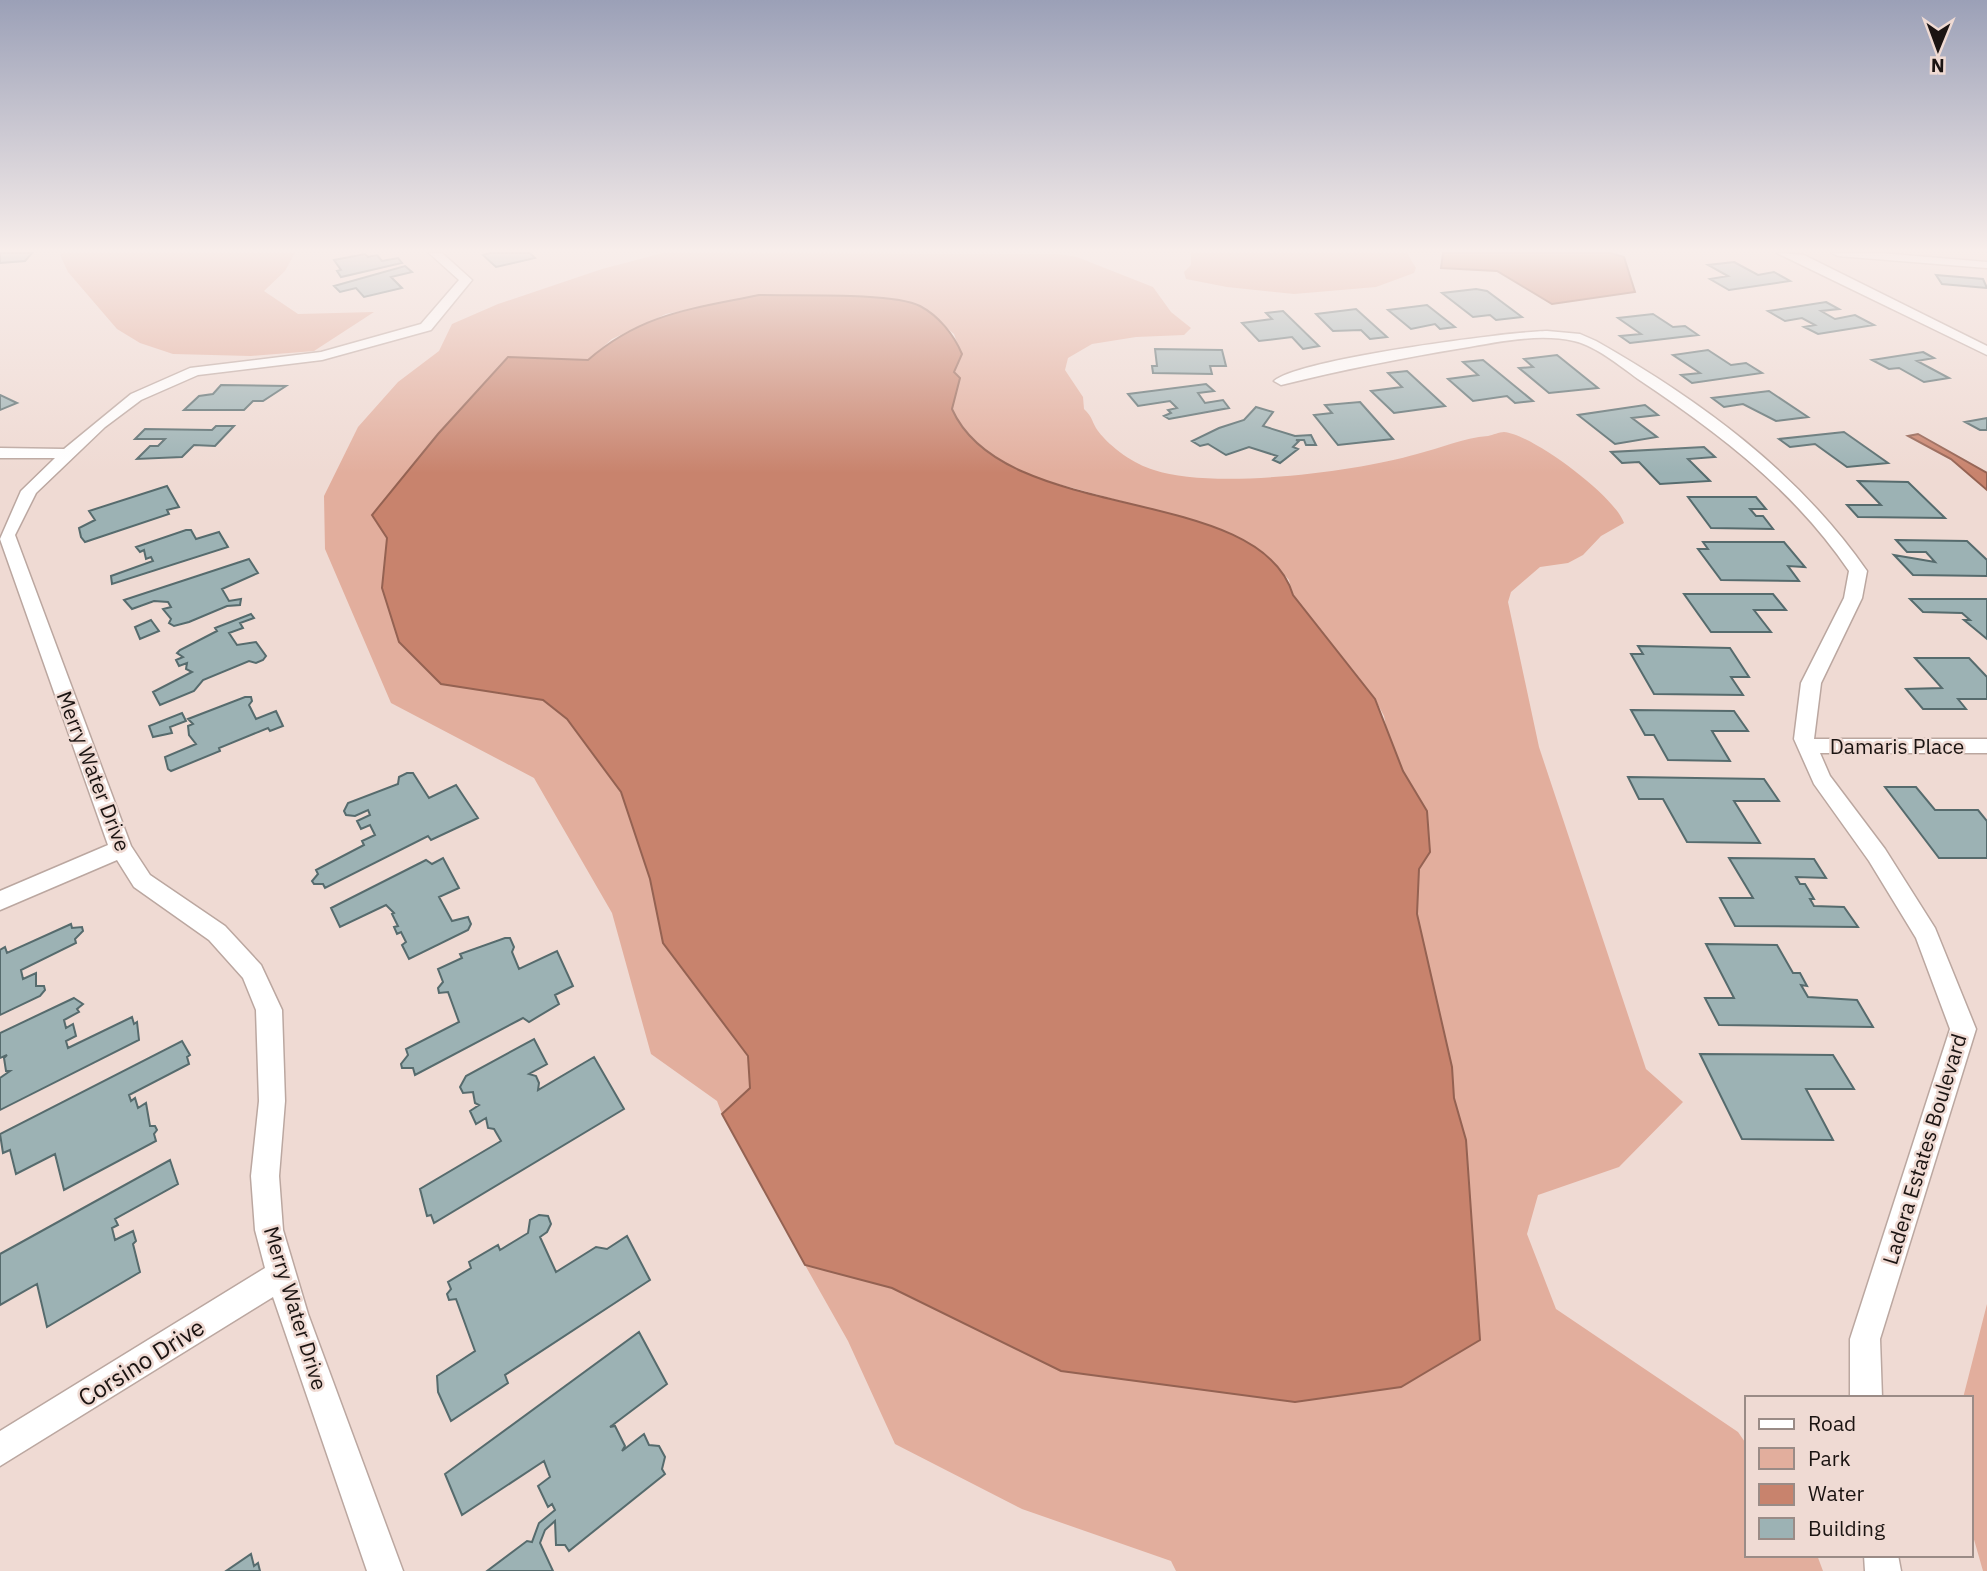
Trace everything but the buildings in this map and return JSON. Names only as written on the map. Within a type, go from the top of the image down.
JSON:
[{"type":"street","name":"Merry Water Drive","points":[[385,1571],[269,1230],[265,1176],[272,1101],[269,1010],[252,972],[217,933],[142,881],[121,849],[8,535],[29,491],[100,424],[136,397],[195,371],[322,356],[427,326]]},
{"type":"street","points":[[1938,326],[1987,351]]},
{"type":"street","name":"Ladera Estates Boulevard","points":[[1281,381],[1332,364],[1554,333],[1580,338],[1605,351],[1717,425],[1782,477],[1834,533],[1858,571],[1853,598],[1811,683],[1804,739],[1821,779],[1877,855],[1927,935],[1963,1029],[1865,1339],[1866,1396]]},
{"type":"street","points":[[0,453],[69,454]]},
{"type":"street","name":"Damaris Place","points":[[1807,746],[1987,746]]},
{"type":"street","points":[[0,901],[121,849]]},
{"type":"street","name":"Corsino Drive","points":[[0,1450],[282,1274]]},
{"type":"green space","points":[[115,326],[352,326],[314,351],[251,356],[173,354],[140,343]]},
{"type":"green space","points":[[451,326],[639,326],[612,339],[588,360],[508,357],[438,434],[372,515],[387,538],[382,588],[441,684],[543,700],[567,719],[621,792],[650,879],[663,943],[748,1056],[750,1088],[722,1114],[717,1101],[651,1054],[612,913],[534,778],[391,703],[325,549],[324,496],[358,427],[398,382],[439,351]]},
{"type":"green space","points":[[945,326],[1189,326],[1191,328],[1184,335],[1136,337],[1092,344],[1068,358],[1065,370],[1083,397],[1084,409],[1103,437],[1131,460],[1154,470],[1180,476],[1212,478],[1322,472],[1390,461],[1504,432],[1533,443],[1571,468],[1617,511],[1624,523],[1601,536],[1583,555],[1568,563],[1540,567],[1511,592],[1508,602],[1539,747],[1646,1069],[1683,1102],[1619,1167],[1538,1195],[1527,1234],[1556,1309],[1738,1432],[1745,1442],[1745,1557],[1818,1557],[1823,1571],[1176,1571],[1171,1561],[1022,1509],[895,1444],[848,1341],[805,1265],[892,1288],[1480,1339],[1466,1140],[1454,1098],[1452,1067],[1417,914],[1419,869],[1430,852],[1427,811],[1403,771],[1388,736],[1384,716],[1375,699],[1293,595],[1289,580],[1270,559],[1240,540],[1195,521],[1032,477],[986,453],[965,434],[952,409],[954,372],[961,354],[954,334]]},
{"type":"green space","points":[[1987,1304],[1987,1571],[1983,1571],[1973,1536],[1973,1396],[1964,1396]]},
{"type":"water","points":[[639,326],[944,326],[962,354],[954,372],[960,378],[952,409],[980,446],[1022,472],[1074,489],[1184,517],[1233,535],[1271,559],[1293,595],[1375,699],[1403,771],[1427,811],[1430,852],[1419,869],[1417,914],[1452,1067],[1454,1098],[1466,1140],[1480,1340],[1401,1387],[1295,1402],[1061,1371],[892,1288],[805,1265],[722,1114],[750,1088],[748,1056],[663,943],[650,879],[621,792],[567,719],[543,700],[441,684],[399,642],[382,588],[387,538],[372,515],[438,434],[508,357],[588,360]]},
{"type":"water","points":[[1918,434],[1987,473],[1987,490],[1951,459],[1908,436]]}]
